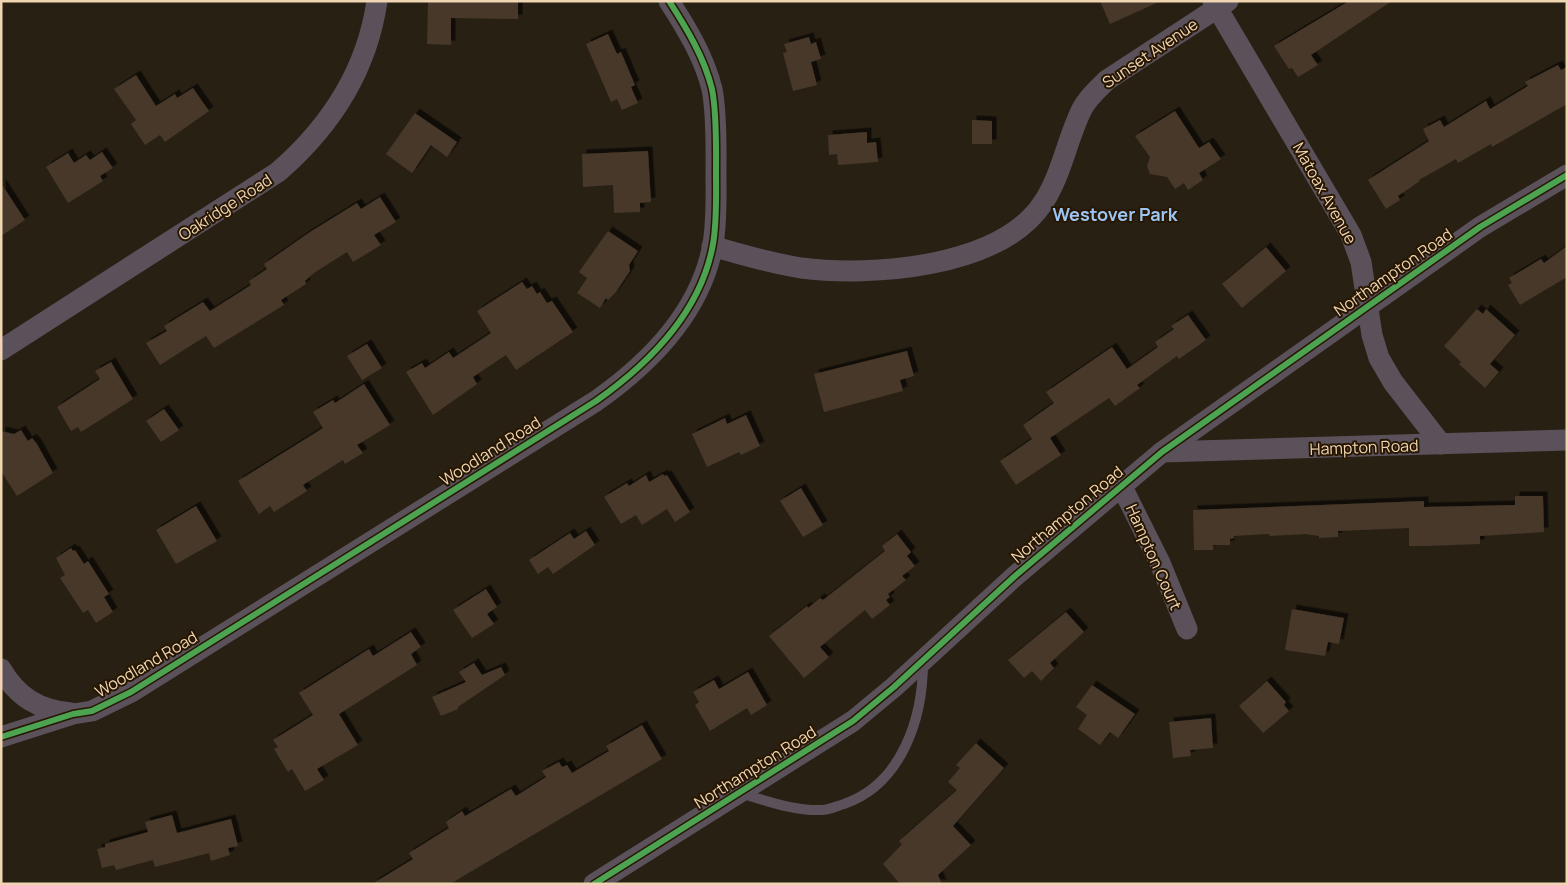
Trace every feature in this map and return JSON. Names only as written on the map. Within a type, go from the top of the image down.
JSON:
[{"type":"street","name":"Oakridge Road","points":[[1,350],[278,172],[300,152],[329,119],[349,88],[364,54],[378,1]]},
{"type":"street","name":"Woodland Road","points":[[1,738],[73,714],[92,710],[132,692],[616,386],[648,359],[674,329],[692,302],[705,272],[716,222],[716,154],[712,91],[702,60],[689,32],[669,1]]},
{"type":"street","name":"Sunset Avenue","points":[[712,246],[753,259],[801,268],[832,270],[890,268],[947,261],[976,253],[1003,239],[1027,221],[1043,203],[1063,162],[1082,109],[1093,93],[1115,74],[1219,4]]},
{"type":"street","name":"Matoax Avenue","points":[[1219,4],[1351,235],[1361,262],[1372,335],[1379,358],[1393,382],[1441,444]]},
{"type":"street","name":"Northampton Road","points":[[594,884],[853,720],[922,661],[1015,576],[1162,452],[1480,227],[1567,175]]},
{"type":"street","name":"Hampton Road","points":[[1162,452],[1567,440]]},
{"type":"street","name":"Hampton Court","points":[[1121,485],[1160,563],[1186,629]]},
{"type":"street","points":[[1,669],[17,692],[34,705],[53,712],[73,714]]},
{"type":"lane","points":[[739,793],[793,808],[824,810],[853,801],[874,788],[895,766],[906,744],[917,712],[922,661]]},
{"type":"building","points":[[428,1],[518,1],[518,19],[451,18],[451,45],[427,44]]},
{"type":"building","points":[[1100,1],[1161,1],[1110,24]]},
{"type":"building","points":[[1349,1],[1392,1],[1311,55],[1318,65],[1298,77],[1292,68],[1289,69],[1274,46]]},
{"type":"building","points":[[608,34],[617,54],[621,52],[635,85],[631,87],[638,103],[622,110],[617,99],[611,102],[586,44]]},
{"type":"building","points":[[809,37],[811,44],[816,42],[821,59],[811,62],[817,85],[793,91],[783,53],[787,52],[784,44]]},
{"type":"building","points":[[1558,65],[1561,70],[1567,67],[1567,104],[1492,147],[1491,144],[1458,163],[1456,159],[1419,180],[1398,196],[1400,200],[1386,209],[1368,180],[1429,141],[1423,129],[1440,120],[1444,127],[1486,101],[1490,109],[1528,86],[1525,82]]},
{"type":"building","points":[[136,75],[156,106],[175,94],[177,98],[193,88],[209,111],[165,142],[160,135],[145,145],[131,124],[136,120],[114,89]]},
{"type":"building","points":[[1175,111],[1199,148],[1209,142],[1221,159],[1199,173],[1203,180],[1188,190],[1184,183],[1175,189],[1167,177],[1150,174],[1147,166],[1150,157],[1135,136]]},
{"type":"building","points":[[415,113],[457,142],[447,157],[431,145],[412,173],[386,154]]},
{"type":"building","points":[[972,120],[992,121],[992,144],[972,144]]},
{"type":"building","points":[[867,132],[867,143],[876,142],[878,162],[838,165],[837,154],[829,155],[828,135]]},
{"type":"building","points":[[648,151],[651,202],[640,203],[640,212],[614,213],[613,185],[583,187],[582,154]]},
{"type":"building","points":[[102,152],[113,168],[100,176],[103,181],[68,203],[46,167],[68,153],[74,163],[86,155],[90,160]]},
{"type":"building","points":[[1,183],[25,220],[1,236]]},
{"type":"building","points":[[380,197],[396,222],[374,235],[381,245],[353,262],[347,252],[314,273],[305,281],[306,284],[281,300],[284,305],[214,348],[206,336],[160,365],[146,343],[167,331],[164,326],[203,302],[210,311],[251,285],[249,281],[267,269],[264,264],[310,232],[357,203],[361,209]]},
{"type":"building","points":[[608,231],[638,251],[629,265],[630,271],[616,292],[608,300],[606,298],[600,308],[577,293],[587,278],[579,272]]},
{"type":"building","points":[[1567,246],[1567,277],[1520,305],[1508,285],[1512,283],[1509,278],[1541,259],[1544,263]]},
{"type":"building","points":[[1266,247],[1286,271],[1242,308],[1222,284]]},
{"type":"building","points":[[522,282],[527,289],[532,286],[537,294],[540,292],[547,303],[552,301],[573,332],[516,370],[506,355],[473,377],[477,384],[433,415],[406,372],[422,363],[425,368],[449,352],[453,358],[491,333],[477,311]]},
{"type":"building","points":[[1477,309],[1483,314],[1486,309],[1515,335],[1490,364],[1499,372],[1485,388],[1459,364],[1461,362],[1444,346]]},
{"type":"building","points":[[1188,315],[1206,340],[1179,359],[1177,356],[1137,385],[1140,388],[1115,406],[1109,398],[1050,438],[1061,455],[1016,485],[1000,461],[1032,439],[1023,425],[1054,403],[1046,392],[1112,347],[1127,369],[1158,347],[1155,342],[1174,329],[1171,326]]},
{"type":"building","points":[[367,344],[382,368],[362,380],[347,356]]},
{"type":"building","points":[[907,351],[914,376],[900,380],[903,391],[824,412],[814,374]]},
{"type":"building","points":[[111,362],[133,399],[81,432],[78,427],[71,431],[57,407],[100,379],[95,371]]},
{"type":"building","points":[[364,384],[390,425],[357,445],[363,453],[345,464],[343,460],[303,485],[307,491],[274,512],[270,506],[259,514],[238,481],[323,428],[313,412],[333,400],[335,403]]},
{"type":"building","points":[[164,409],[179,430],[161,442],[146,421]]},
{"type":"building","points":[[746,415],[760,446],[741,455],[739,452],[707,467],[692,434],[725,418],[727,424]]},
{"type":"building","points":[[21,430],[28,441],[32,438],[37,444],[53,473],[17,496],[1,471],[1,431],[14,434]]},
{"type":"building","points":[[663,474],[664,476],[667,475],[690,512],[675,522],[667,509],[642,525],[636,515],[621,524],[604,497],[627,483],[629,486],[646,475],[649,482]]},
{"type":"building","points":[[801,488],[823,525],[803,537],[780,501]]},
{"type":"building","points":[[1515,496],[1543,496],[1544,532],[1480,536],[1480,544],[1428,546],[1409,546],[1409,528],[1338,531],[1338,537],[1319,538],[1319,536],[1306,534],[1270,536],[1269,534],[1234,536],[1234,538],[1230,539],[1230,545],[1213,545],[1213,550],[1194,550],[1193,510],[1424,501],[1424,507],[1515,505]]},
{"type":"building","points":[[196,506],[217,541],[176,564],[156,530]]},
{"type":"building","points":[[586,531],[595,545],[553,574],[548,567],[538,574],[529,560],[570,533],[574,539]]},
{"type":"building","points":[[897,534],[911,552],[907,556],[915,566],[902,576],[906,580],[888,594],[890,597],[886,600],[890,605],[872,619],[865,610],[820,647],[829,657],[804,678],[769,636],[807,606],[808,608],[820,598],[823,600],[885,551],[882,546]]},
{"type":"building","points":[[71,548],[73,551],[75,550],[84,564],[88,561],[109,594],[104,597],[113,612],[96,623],[88,610],[83,613],[60,578],[65,575],[56,558]]},
{"type":"building","points":[[486,589],[497,607],[487,614],[494,624],[472,638],[453,610]]},
{"type":"building","points":[[1292,609],[1344,618],[1339,644],[1328,642],[1325,656],[1285,650]]},
{"type":"building","points":[[1066,612],[1084,632],[1050,663],[1054,668],[1041,681],[1032,671],[1024,678],[1008,660]]},
{"type":"building","points":[[411,632],[421,647],[411,654],[417,665],[339,714],[358,745],[317,769],[324,780],[305,791],[292,769],[288,772],[274,749],[278,747],[273,740],[313,715],[299,693],[369,649],[373,656]]},
{"type":"building","points":[[474,663],[482,675],[501,667],[505,675],[458,707],[458,709],[441,716],[432,697],[466,682],[459,672]]},
{"type":"building","points":[[748,672],[767,705],[751,715],[747,708],[710,731],[695,705],[699,702],[693,692],[714,680],[719,689]]},
{"type":"building","points":[[1267,681],[1286,702],[1284,705],[1289,711],[1263,733],[1239,706]]},
{"type":"building","points":[[1092,685],[1135,714],[1118,738],[1110,732],[1100,745],[1078,729],[1087,715],[1076,707]]},
{"type":"building","points":[[1211,718],[1213,748],[1190,750],[1191,756],[1173,758],[1169,722]]},
{"type":"building","points":[[642,725],[662,759],[450,884],[372,884],[413,859],[409,853],[449,828],[446,822],[462,811],[465,816],[511,789],[516,796],[546,777],[542,771],[559,762],[562,767],[567,765],[572,773],[609,751],[606,746]]},
{"type":"building","points":[[976,743],[1004,768],[953,826],[971,845],[938,875],[942,884],[900,884],[883,864],[902,844],[899,841],[957,790],[948,782],[960,768],[956,765]]},
{"type":"building","points":[[172,815],[177,833],[231,819],[238,846],[228,848],[230,855],[211,861],[209,853],[155,867],[153,860],[116,870],[114,865],[102,868],[97,849],[105,847],[105,844],[148,832],[145,822]]},
{"type":"cycle path","points":[[1,737],[73,714],[92,711],[131,692],[596,401],[654,353],[685,314],[697,292],[707,269],[713,244],[716,218],[716,131],[712,89],[700,54],[669,1]]},
{"type":"cycle path","points":[[594,884],[853,721],[894,687],[1015,576],[1162,452],[1480,227],[1567,175]]},
{"type":"district","name":"Westover Park","points":[[1115,214]]}]
